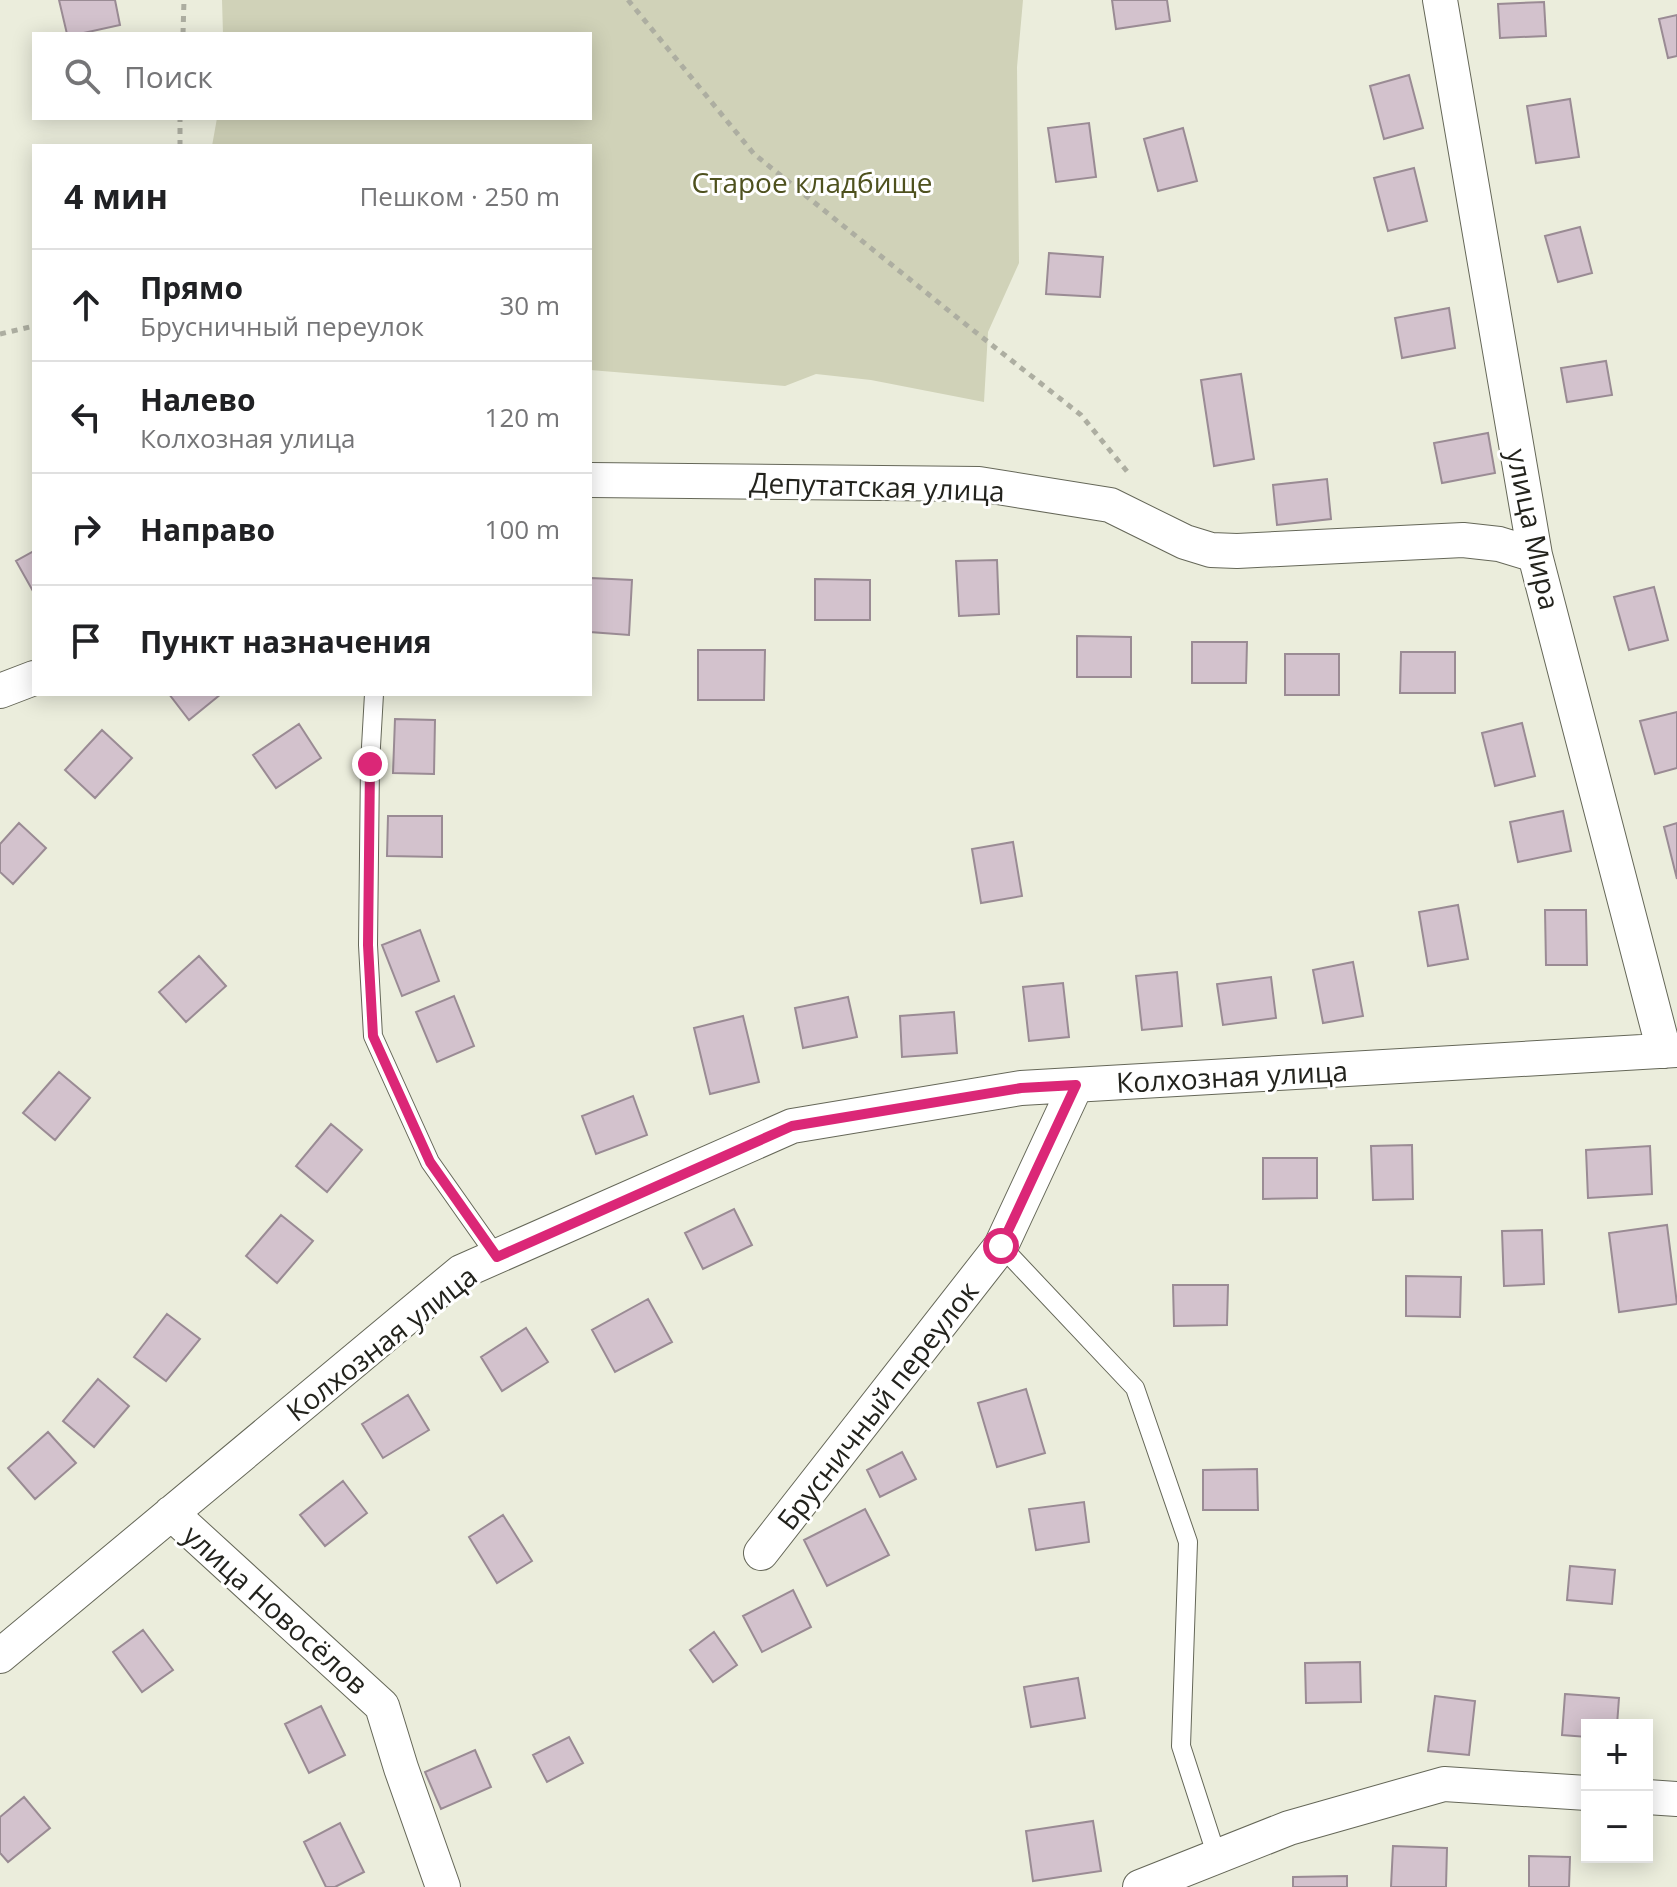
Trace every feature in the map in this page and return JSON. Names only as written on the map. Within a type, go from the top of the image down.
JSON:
[{"type":"street","name":"улица Мира","points":[[1440,0],[1535,555],[1670,1050]]},
{"type":"street","name":"Депутатская улица","points":[[592,480],[979,484],[1110,505],[1185,542],[1211,550],[1463,540],[1499,544],[1535,555]]},
{"type":"street","points":[[0,691],[32,679]]},
{"type":"street","name":"Колхозная улица","points":[[0,1656],[461,1272],[792,1126],[1021,1088],[1670,1050]]},
{"type":"street","name":"Брусничный переулок","points":[[761,1553],[1001,1246],[1076,1085]]},
{"type":"street","name":"улица Новосёлов","points":[[171,1513],[382,1706],[443,1887]]},
{"type":"street","points":[[1140,1887],[1289,1828],[1444,1784],[1581,1793]]},
{"type":"street","points":[[1653,1797],[1677,1799]]},
{"type":"lane","points":[[374,696],[368,930],[373,1036],[430,1162],[497,1257]]},
{"type":"lane","points":[[1001,1246],[1135,1388],[1188,1542],[1181,1746],[1217,1857]]},
{"type":"path","points":[[183,32],[184,0]]},
{"type":"path","points":[[628,0],[754,154],[1081,415],[1138,484]]},
{"type":"path","points":[[180,120],[180,144]]},
{"type":"path","points":[[0,334],[32,326]]},
{"type":"green space","name":"Старое кладбище","points":[[222,0],[1023,0],[1017,67],[1019,263],[988,332],[984,402],[871,380],[816,374],[785,386],[592,370],[592,144],[212,144],[217,120],[592,120],[592,32],[223,32]]},
{"type":"building","points":[[59,0],[115,0],[120,25],[88,32],[67,32]]},
{"type":"building","points":[[1112,0],[1167,0],[1170,21],[1116,29]]},
{"type":"building","points":[[1544,2],[1546,36],[1500,38],[1498,4]]},
{"type":"building","points":[[1677,15],[1677,56],[1668,58],[1659,19]]},
{"type":"building","points":[[1409,75],[1423,128],[1384,139],[1370,86]]},
{"type":"building","points":[[1570,99],[1579,157],[1536,163],[1527,106]]},
{"type":"building","points":[[1089,123],[1096,177],[1056,182],[1048,128]]},
{"type":"building","points":[[1183,128],[1197,181],[1158,191],[1144,139]]},
{"type":"building","points":[[1414,168],[1427,221],[1388,231],[1374,178]]},
{"type":"building","points":[[1580,227],[1592,273],[1558,282],[1545,236]]},
{"type":"building","points":[[1049,253],[1103,257],[1100,297],[1046,294]]},
{"type":"building","points":[[1449,308],[1455,348],[1402,358],[1395,318]]},
{"type":"building","points":[[1606,361],[1612,395],[1567,402],[1561,368]]},
{"type":"building","points":[[1241,374],[1254,459],[1214,466],[1201,380]]},
{"type":"building","points":[[1488,433],[1495,473],[1442,483],[1434,443]]},
{"type":"building","points":[[1327,479],[1331,519],[1277,525],[1273,485]]},
{"type":"building","points":[[32,552],[32,589],[16,561]]},
{"type":"building","points":[[997,560],[999,614],[959,616],[956,561]]},
{"type":"building","points":[[592,578],[632,580],[629,635],[592,632]]},
{"type":"building","points":[[815,579],[870,580],[870,620],[815,620]]},
{"type":"building","points":[[1654,587],[1668,640],[1629,650],[1614,597]]},
{"type":"building","points":[[1077,636],[1131,637],[1131,677],[1077,677]]},
{"type":"building","points":[[1192,642],[1247,642],[1246,683],[1192,683]]},
{"type":"building","points":[[698,650],[765,650],[764,700],[698,700]]},
{"type":"building","points":[[1401,652],[1455,652],[1455,693],[1400,693]]},
{"type":"building","points":[[1285,654],[1339,654],[1339,695],[1285,695]]},
{"type":"building","points":[[171,696],[219,696],[189,720]]},
{"type":"building","points":[[1677,712],[1677,768],[1655,774],[1640,721]]},
{"type":"building","points":[[395,719],[435,720],[434,774],[393,773]]},
{"type":"building","points":[[1522,723],[1535,776],[1495,786],[1482,733]]},
{"type":"building","points":[[299,724],[321,758],[276,788],[253,755]]},
{"type":"building","points":[[102,730],[132,758],[95,798],[65,770]]},
{"type":"building","points":[[1563,811],[1571,851],[1518,862],[1510,822]]},
{"type":"building","points":[[388,816],[442,816],[442,857],[387,856]]},
{"type":"building","points":[[19,823],[46,848],[13,884],[0,872],[0,844]]},
{"type":"building","points":[[1677,823],[1677,879],[1664,827]]},
{"type":"building","points":[[1013,842],[1022,896],[981,903],[972,849]]},
{"type":"building","points":[[1458,905],[1468,959],[1428,966],[1419,912]]},
{"type":"building","points":[[1545,910],[1586,910],[1587,965],[1546,965]]},
{"type":"building","points":[[420,930],[439,981],[402,996],[382,945]]},
{"type":"building","points":[[199,956],[226,986],[186,1022],[159,992]]},
{"type":"building","points":[[1353,962],[1363,1016],[1323,1023],[1313,970]]},
{"type":"building","points":[[1177,972],[1182,1026],[1142,1030],[1136,976]]},
{"type":"building","points":[[1271,977],[1276,1018],[1223,1025],[1217,984]]},
{"type":"building","points":[[1063,983],[1069,1037],[1029,1041],[1023,987]]},
{"type":"building","points":[[454,996],[474,1046],[437,1062],[416,1012]]},
{"type":"building","points":[[848,997],[857,1037],[803,1048],[795,1008]]},
{"type":"building","points":[[954,1012],[957,1053],[902,1057],[900,1016]]},
{"type":"building","points":[[743,1016],[759,1082],[710,1094],[694,1028]]},
{"type":"building","points":[[59,1072],[90,1098],[55,1140],[23,1113]]},
{"type":"building","points":[[633,1096],[647,1135],[596,1154],[582,1116]]},
{"type":"building","points":[[331,1124],[362,1150],[327,1192],[296,1166]]},
{"type":"building","points":[[1412,1145],[1413,1199],[1373,1200],[1371,1146]]},
{"type":"building","points":[[1650,1146],[1652,1194],[1588,1198],[1586,1150]]},
{"type":"building","points":[[1263,1158],[1317,1158],[1317,1198],[1263,1199]]},
{"type":"building","points":[[734,1209],[752,1245],[703,1269],[685,1233]]},
{"type":"building","points":[[281,1215],[313,1241],[277,1283],[246,1256]]},
{"type":"building","points":[[1667,1225],[1677,1304],[1619,1312],[1609,1233]]},
{"type":"building","points":[[1542,1230],[1544,1284],[1504,1286],[1502,1231]]},
{"type":"building","points":[[1406,1276],[1461,1277],[1460,1317],[1406,1316]]},
{"type":"building","points":[[1173,1285],[1228,1285],[1227,1325],[1174,1326]]},
{"type":"building","points":[[648,1299],[672,1342],[615,1372],[592,1330]]},
{"type":"building","points":[[167,1314],[200,1339],[166,1381],[134,1357]]},
{"type":"building","points":[[526,1328],[548,1362],[502,1391],[481,1357]]},
{"type":"building","points":[[98,1379],[129,1406],[94,1447],[63,1421]]},
{"type":"building","points":[[1026,1389],[1045,1453],[997,1467],[978,1403]]},
{"type":"building","points":[[408,1395],[429,1430],[383,1458],[362,1424]]},
{"type":"building","points":[[48,1432],[76,1463],[35,1499],[8,1468]]},
{"type":"building","points":[[902,1452],[916,1479],[880,1497],[867,1470]]},
{"type":"building","points":[[1257,1469],[1258,1510],[1203,1510],[1203,1470]]},
{"type":"building","points":[[343,1481],[367,1513],[325,1546],[300,1515]]},
{"type":"building","points":[[1084,1502],[1089,1542],[1036,1550],[1029,1509]]},
{"type":"building","points":[[865,1509],[889,1555],[827,1586],[804,1540]]},
{"type":"building","points":[[503,1515],[532,1561],[497,1583],[469,1537]]},
{"type":"building","points":[[1570,1566],[1615,1570],[1612,1604],[1567,1600]]},
{"type":"building","points":[[793,1590],[811,1627],[762,1652],[743,1616]]},
{"type":"building","points":[[143,1630],[173,1670],[142,1692],[113,1652]]},
{"type":"building","points":[[714,1632],[737,1665],[713,1682],[690,1650]]},
{"type":"building","points":[[1360,1662],[1361,1702],[1306,1703],[1305,1663]]},
{"type":"building","points":[[1078,1678],[1085,1718],[1031,1727],[1024,1687]]},
{"type":"building","points":[[1565,1694],[1619,1698],[1617,1719],[1581,1719],[1581,1737],[1562,1735]]},
{"type":"building","points":[[1435,1696],[1475,1701],[1469,1755],[1428,1751]]},
{"type":"building","points":[[321,1706],[345,1755],[309,1773],[285,1724]]},
{"type":"building","points":[[569,1737],[583,1763],[547,1782],[533,1755]]},
{"type":"building","points":[[475,1750],[491,1787],[441,1809],[425,1772]]},
{"type":"building","points":[[24,1797],[50,1828],[8,1862],[0,1853],[0,1817]]},
{"type":"building","points":[[1093,1821],[1101,1871],[1033,1881],[1026,1831]]},
{"type":"building","points":[[340,1823],[364,1872],[335,1887],[326,1887],[304,1842]]},
{"type":"building","points":[[1393,1846],[1447,1848],[1446,1887],[1391,1887]]},
{"type":"building","points":[[1529,1856],[1570,1857],[1569,1887],[1529,1887]]},
{"type":"building","points":[[1347,1876],[1347,1887],[1293,1887],[1293,1877]]},
{"type":"route","points":[[370,764],[368,945],[373,1036],[430,1162],[497,1257],[792,1126],[1021,1088],[1076,1085],[1001,1246]]}]
